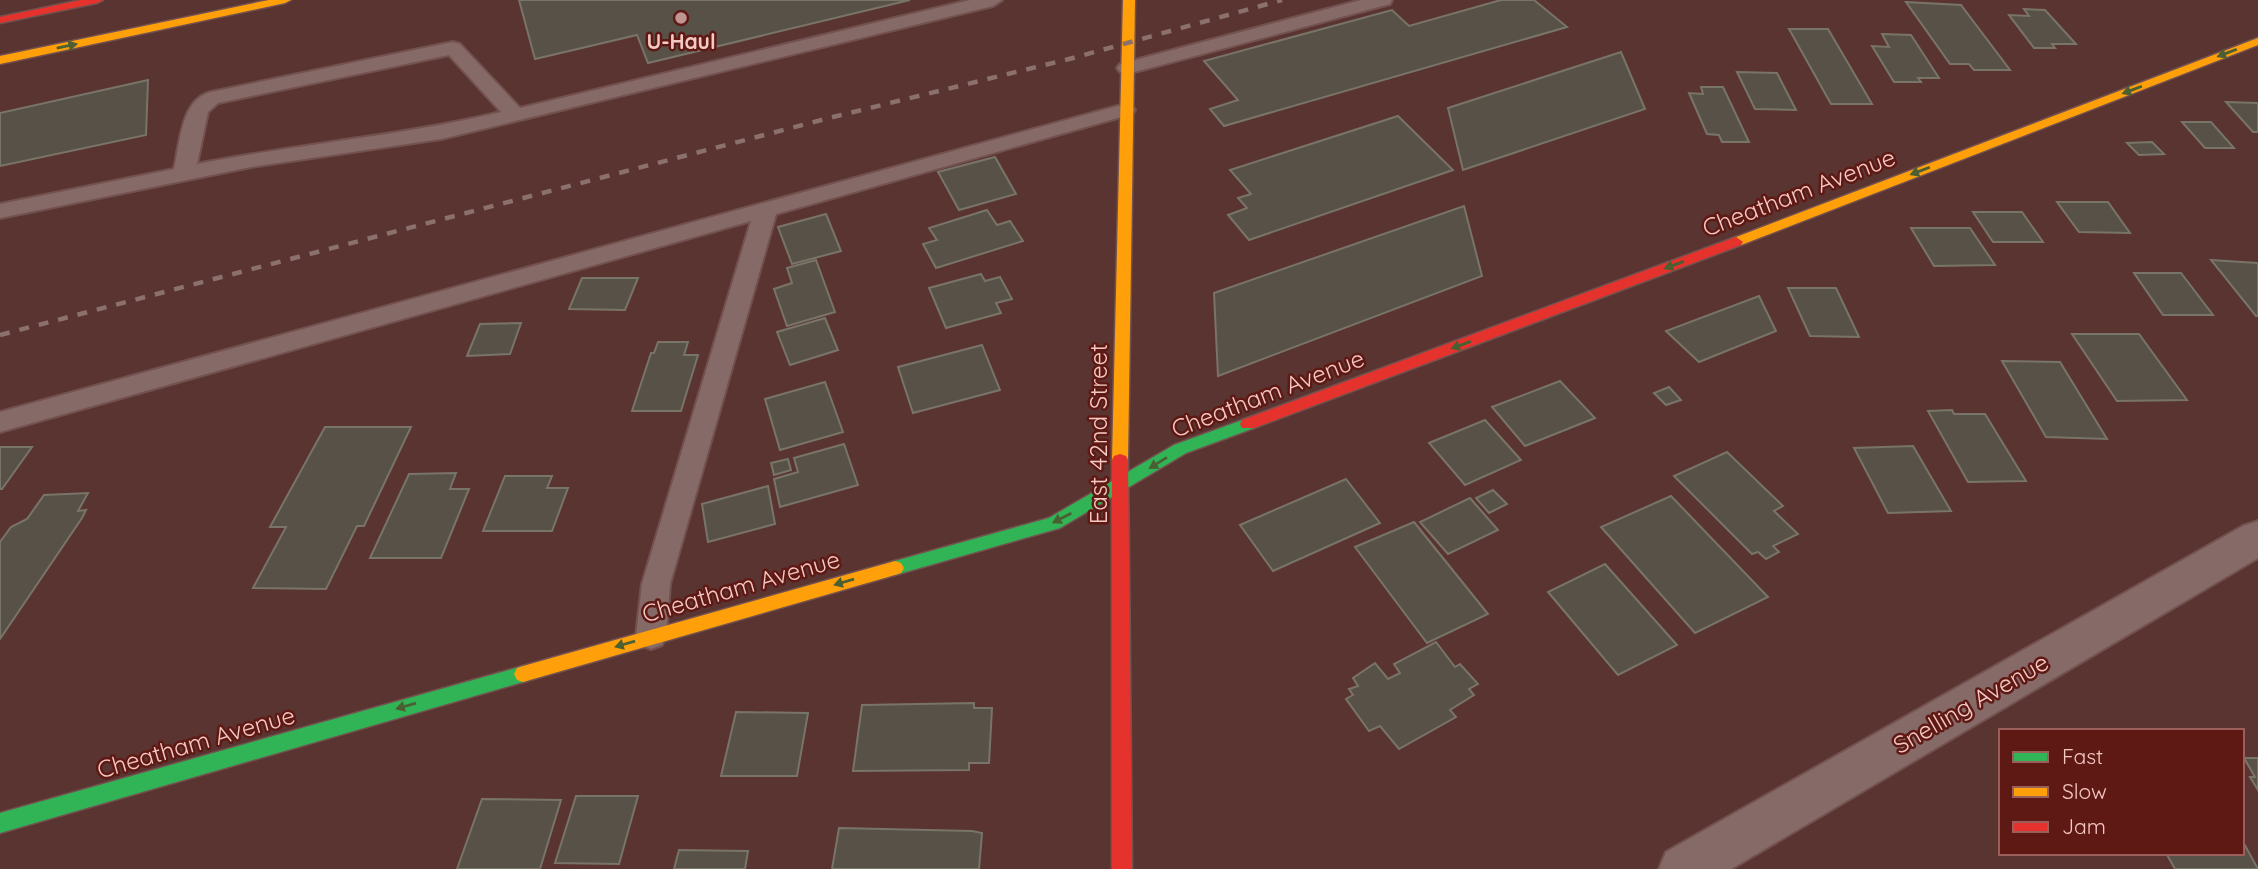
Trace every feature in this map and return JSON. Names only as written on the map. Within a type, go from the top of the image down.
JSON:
[{"type":"main road","points":[[0,20],[97,0]]},
{"type":"main road","points":[[0,60],[285,0]]},
{"type":"main road","name":"East 42nd Street","points":[[1122,869],[1125,110],[1129,0]]},
{"type":"main road","name":"Cheatham Avenue","points":[[0,823],[1054,523],[1122,486],[1181,449],[1688,260],[2258,41]]},
{"type":"street","name":"Snelling Avenue","points":[[1684,869],[2258,538]]},
{"type":"lane","points":[[0,211],[251,160],[441,133],[993,0]]},
{"type":"lane","points":[[1127,68],[1383,0]]},
{"type":"lane","points":[[184,173],[198,110],[211,97],[453,48],[515,116]]},
{"type":"lane","points":[[0,422],[1125,110]]},
{"type":"lane","points":[[651,636],[656,584],[766,209]]},
{"type":"building","name":"U-Haul","points":[[519,0],[910,0],[648,63],[637,35],[535,59]]},
{"type":"building","points":[[1501,0],[1534,0],[1567,27],[1224,126],[1210,109],[1238,100],[1204,61],[1392,10],[1409,26]]},
{"type":"building","points":[[1906,2],[1961,5],[2010,70],[1974,70],[1969,64],[1950,64]]},
{"type":"building","points":[[2024,9],[2045,10],[2076,44],[2052,44],[2055,48],[2034,48],[2009,15],[2029,16]]},
{"type":"building","points":[[1789,29],[1828,29],[1872,104],[1831,104]]},
{"type":"building","points":[[1882,34],[1911,35],[1939,78],[1918,78],[1921,82],[1894,82],[1872,46],[1889,47]]},
{"type":"building","points":[[1621,52],[1645,109],[1463,170],[1448,108]]},
{"type":"building","points":[[1737,72],[1777,73],[1796,110],[1755,109]]},
{"type":"building","points":[[148,80],[146,135],[0,166],[0,113]]},
{"type":"building","points":[[1701,87],[1723,87],[1749,142],[1722,142],[1719,135],[1707,134],[1689,93],[1703,94]]},
{"type":"building","points":[[2226,102],[2258,103],[2258,132],[2253,132]]},
{"type":"building","points":[[1398,116],[1453,170],[1249,240],[1228,215],[1247,208],[1238,198],[1251,194],[1230,170]]},
{"type":"building","points":[[2182,122],[2211,122],[2234,148],[2205,148]]},
{"type":"building","points":[[2152,142],[2164,154],[2139,155],[2127,143]]},
{"type":"building","points":[[995,157],[1016,194],[959,210],[938,172]]},
{"type":"building","points":[[2057,202],[2108,202],[2130,233],[2079,232]]},
{"type":"building","points":[[1464,206],[1482,276],[1218,376],[1214,293]]},
{"type":"building","points":[[987,210],[997,225],[1010,221],[1023,241],[936,268],[923,244],[937,240],[929,228]]},
{"type":"building","points":[[1973,212],[2022,212],[2043,242],[1993,242]]},
{"type":"building","points":[[826,214],[841,251],[792,264],[778,227]]},
{"type":"building","points":[[1911,228],[1970,228],[1995,265],[1934,266]]},
{"type":"building","points":[[816,260],[835,312],[787,326],[774,289],[792,283],[787,268]]},
{"type":"building","points":[[2211,260],[2258,263],[2258,316],[2256,316]]},
{"type":"building","points":[[2134,273],[2181,273],[2213,315],[2163,315]]},
{"type":"building","points":[[981,274],[985,281],[1000,277],[1012,299],[996,303],[1001,313],[946,328],[929,288]]},
{"type":"building","points":[[582,278],[638,278],[625,310],[569,309]]},
{"type":"building","points":[[1788,288],[1836,288],[1859,337],[1810,336]]},
{"type":"building","points":[[1759,296],[1776,331],[1699,362],[1666,331]]},
{"type":"building","points":[[825,318],[838,350],[790,365],[777,332]]},
{"type":"building","points":[[521,323],[510,354],[467,356],[480,324]]},
{"type":"building","points":[[2072,334],[2139,334],[2187,400],[2117,401]]},
{"type":"building","points":[[658,342],[688,342],[684,355],[698,355],[681,411],[632,411],[651,353],[654,353]]},
{"type":"building","points":[[982,345],[1000,390],[913,413],[898,367]]},
{"type":"building","points":[[2002,361],[2060,362],[2107,439],[2046,437]]},
{"type":"building","points":[[1560,381],[1595,418],[1525,446],[1492,407]]},
{"type":"building","points":[[825,382],[843,432],[780,450],[765,399]]},
{"type":"building","points":[[1669,387],[1681,400],[1666,405],[1654,393]]},
{"type":"building","points":[[1952,410],[1954,414],[1985,414],[2026,481],[1968,482],[1928,411]]},
{"type":"building","points":[[1485,420],[1521,460],[1465,485],[1429,443]]},
{"type":"building","points":[[325,427],[411,427],[364,526],[357,526],[326,589],[253,588],[286,527],[270,527]]},
{"type":"building","points":[[844,444],[858,485],[780,507],[774,479],[798,472],[794,458]]},
{"type":"building","points":[[1913,446],[1951,511],[1888,513],[1854,448]]},
{"type":"building","points":[[0,447],[32,447],[2,489],[0,489]]},
{"type":"building","points":[[1727,452],[1783,506],[1774,511],[1798,534],[1773,546],[1779,552],[1766,559],[1758,552],[1752,554],[1674,476]]},
{"type":"building","points":[[788,459],[791,470],[774,475],[771,463]]},
{"type":"building","points":[[456,473],[450,489],[469,489],[441,558],[370,558],[409,474]]},
{"type":"building","points":[[505,476],[552,476],[547,488],[568,488],[552,531],[483,531]]},
{"type":"building","points":[[1346,479],[1380,523],[1273,571],[1240,525]]},
{"type":"building","points":[[768,486],[775,524],[708,542],[702,504]]},
{"type":"building","points":[[1493,490],[1507,504],[1489,513],[1476,498]]},
{"type":"building","points":[[88,493],[78,511],[86,510],[82,518],[0,639],[0,542],[11,527],[27,519],[44,495]]},
{"type":"building","points":[[1671,496],[1768,597],[1695,633],[1601,527]]},
{"type":"building","points":[[1470,498],[1498,530],[1448,554],[1420,522]]},
{"type":"building","points":[[1414,522],[1488,614],[1427,643],[1355,547]]},
{"type":"building","points":[[1605,564],[1677,645],[1618,675],[1548,592]]},
{"type":"building","points":[[1436,642],[1455,667],[1460,664],[1478,684],[1469,689],[1474,695],[1450,710],[1456,717],[1399,749],[1380,726],[1369,731],[1346,699],[1353,695],[1349,689],[1358,686],[1353,678],[1375,663],[1388,679],[1400,673],[1394,664]]},
{"type":"building","points":[[974,703],[974,708],[992,708],[989,763],[969,763],[969,770],[853,771],[862,705]]},
{"type":"building","points":[[736,712],[808,713],[797,776],[721,776]]},
{"type":"building","points":[[2244,758],[2258,758],[2258,790],[2250,777],[2255,777]]},
{"type":"building","points":[[576,796],[638,796],[619,864],[555,863]]},
{"type":"building","points":[[482,799],[561,800],[540,869],[457,869]]},
{"type":"building","points":[[839,828],[982,833],[979,869],[832,869]]},
{"type":"building","points":[[2244,844],[2258,869],[2175,869],[2167,855],[2244,855]]},
{"type":"building","points":[[679,850],[748,851],[745,869],[674,869]]},
{"type":"railway","points":[[0,335],[833,117],[1073,58],[1282,0]]},
{"type":"traffic: fast","points":[[895,568],[1054,523],[1180,449],[1248,424]]},
{"type":"traffic: fast","points":[[0,823],[523,674]]},
{"type":"traffic: slow","points":[[0,60],[285,0]]},
{"type":"traffic: slow","points":[[1120,460],[1129,0]]},
{"type":"traffic: slow","points":[[1736,242],[2258,41]]},
{"type":"traffic: slow","points":[[523,674],[895,568]]},
{"type":"traffic: jam","points":[[0,20],[97,0]]},
{"type":"traffic: jam","points":[[1248,424],[1736,242]]},
{"type":"traffic: jam","points":[[1120,460],[1122,869]]},
{"type":"place","name":"U-Haul","points":[[681,18]]}]
